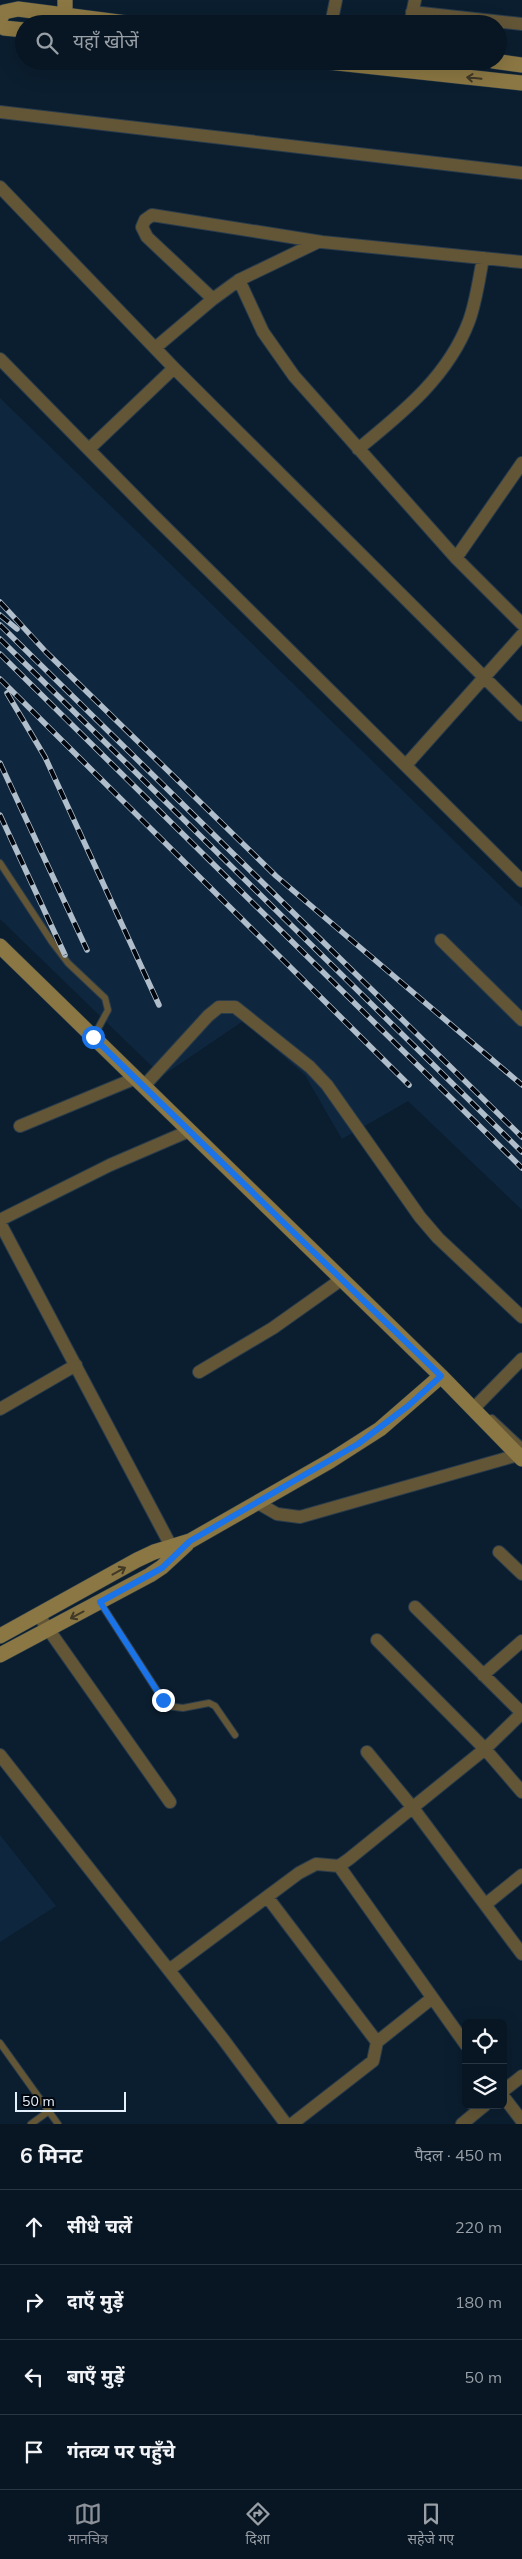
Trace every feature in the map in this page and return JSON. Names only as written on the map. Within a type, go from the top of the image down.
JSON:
[{"type":"street","points":[[65,0],[65,15]]},
{"type":"street","points":[[333,15],[336,0]]},
{"type":"street","points":[[15,27],[1,23],[8,10],[18,9],[44,15]]},
{"type":"street","points":[[412,12],[440,15]]},
{"type":"street","points":[[507,22],[522,24]]},
{"type":"street","points":[[507,63],[522,65]]},
{"type":"street","points":[[399,70],[522,83]]},
{"type":"street","points":[[0,112],[522,173]]},
{"type":"street","points":[[0,187],[174,368],[522,715]]},
{"type":"street","points":[[213,299],[147,237],[142,227],[145,220],[152,215],[318,242],[522,262]]},
{"type":"street","points":[[155,348],[213,299],[239,280],[318,242]]},
{"type":"street","points":[[358,449],[412,405],[436,378],[458,346],[469,321],[484,258]]},
{"type":"street","points":[[239,280],[263,332],[294,376],[456,558],[522,624]]},
{"type":"street","points":[[0,359],[522,881]]},
{"type":"street","points":[[89,450],[174,368]]},
{"type":"street","points":[[456,558],[522,463]]},
{"type":"street","points":[[406,765],[522,635]]},
{"type":"street","points":[[441,940],[522,1020]]},
{"type":"street","points":[[0,946],[478,1414],[521,1453]]},
{"type":"street","points":[[20,1126],[140,1082],[219,1007],[235,1007],[328,1085],[420,1217],[438,1238],[522,1317]]},
{"type":"street","points":[[171,1546],[76,1365],[3,1238],[0,1222],[110,1165],[189,1130]]},
{"type":"street","points":[[199,1372],[273,1328],[342,1279]]},
{"type":"street","points":[[478,1414],[522,1360]]},
{"type":"street","points":[[0,1409],[76,1365]]},
{"type":"street","points":[[0,1636],[137,1560],[171,1546],[190,1541],[258,1503],[380,1429],[441,1376]]},
{"type":"street","points":[[258,1503],[277,1514],[300,1516],[521,1453]]},
{"type":"street","points":[[0,1655],[162,1568],[190,1541]]},
{"type":"street","points":[[499,1552],[522,1574]]},
{"type":"street","points":[[169,1970],[309,1867],[316,1864],[339,1866],[414,1808],[485,1749],[522,1714],[415,1607]]},
{"type":"street","points":[[39,1616],[50,1629],[170,1802]]},
{"type":"street","points":[[378,1640],[485,1749],[522,1792]]},
{"type":"street","points":[[483,1675],[522,1641]]},
{"type":"street","points":[[367,1752],[414,1808],[522,1954]]},
{"type":"street","points":[[0,1755],[169,1970],[286,2124]]},
{"type":"street","points":[[339,1866],[431,1999],[462,2040]]},
{"type":"street","points":[[486,1904],[522,1875]]},
{"type":"street","points":[[268,1898],[376,2042]]},
{"type":"street","points":[[292,2124],[373,2061],[376,2042],[431,1999]]},
{"type":"street","points":[[507,2088],[522,2076]]},
{"type":"street","points":[[507,2101],[522,2121]]},
{"type":"street","points":[[462,2124],[480,2109]]},
{"type":"lane","points":[[0,863],[61,954],[105,998],[108,1010],[93,1037]]},
{"type":"lane","points":[[100,1602],[168,1706],[182,1708],[209,1703],[215,1706],[235,1735]]},
{"type":"lane","points":[[0,2043],[58,2124]]},
{"type":"lane","points":[[31,2124],[49,2111]]},
{"type":"shaded area","points":[[0,398],[522,907],[522,1210],[408,1101],[342,1139],[305,1075],[243,1021],[162,1076],[0,919]]},
{"type":"shaded area","points":[[0,1835],[56,1906],[0,1942]]},
{"type":"railway","points":[[0,602],[46,652],[276,876],[522,1085]]},
{"type":"railway","points":[[0,615],[17,629]]},
{"type":"railway","points":[[0,625],[522,1137]]},
{"type":"railway","points":[[0,639],[522,1152]]},
{"type":"railway","points":[[0,654],[522,1168]]},
{"type":"railway","points":[[0,679],[409,1085]]},
{"type":"railway","points":[[7,693],[45,757],[159,1005]]},
{"type":"railway","points":[[0,763],[87,950]]},
{"type":"railway","points":[[0,815],[65,955]]},
{"type":"route","points":[[93,1037],[441,1376],[380,1429],[358,1444],[190,1541],[162,1568],[100,1602],[163,1700]]}]
